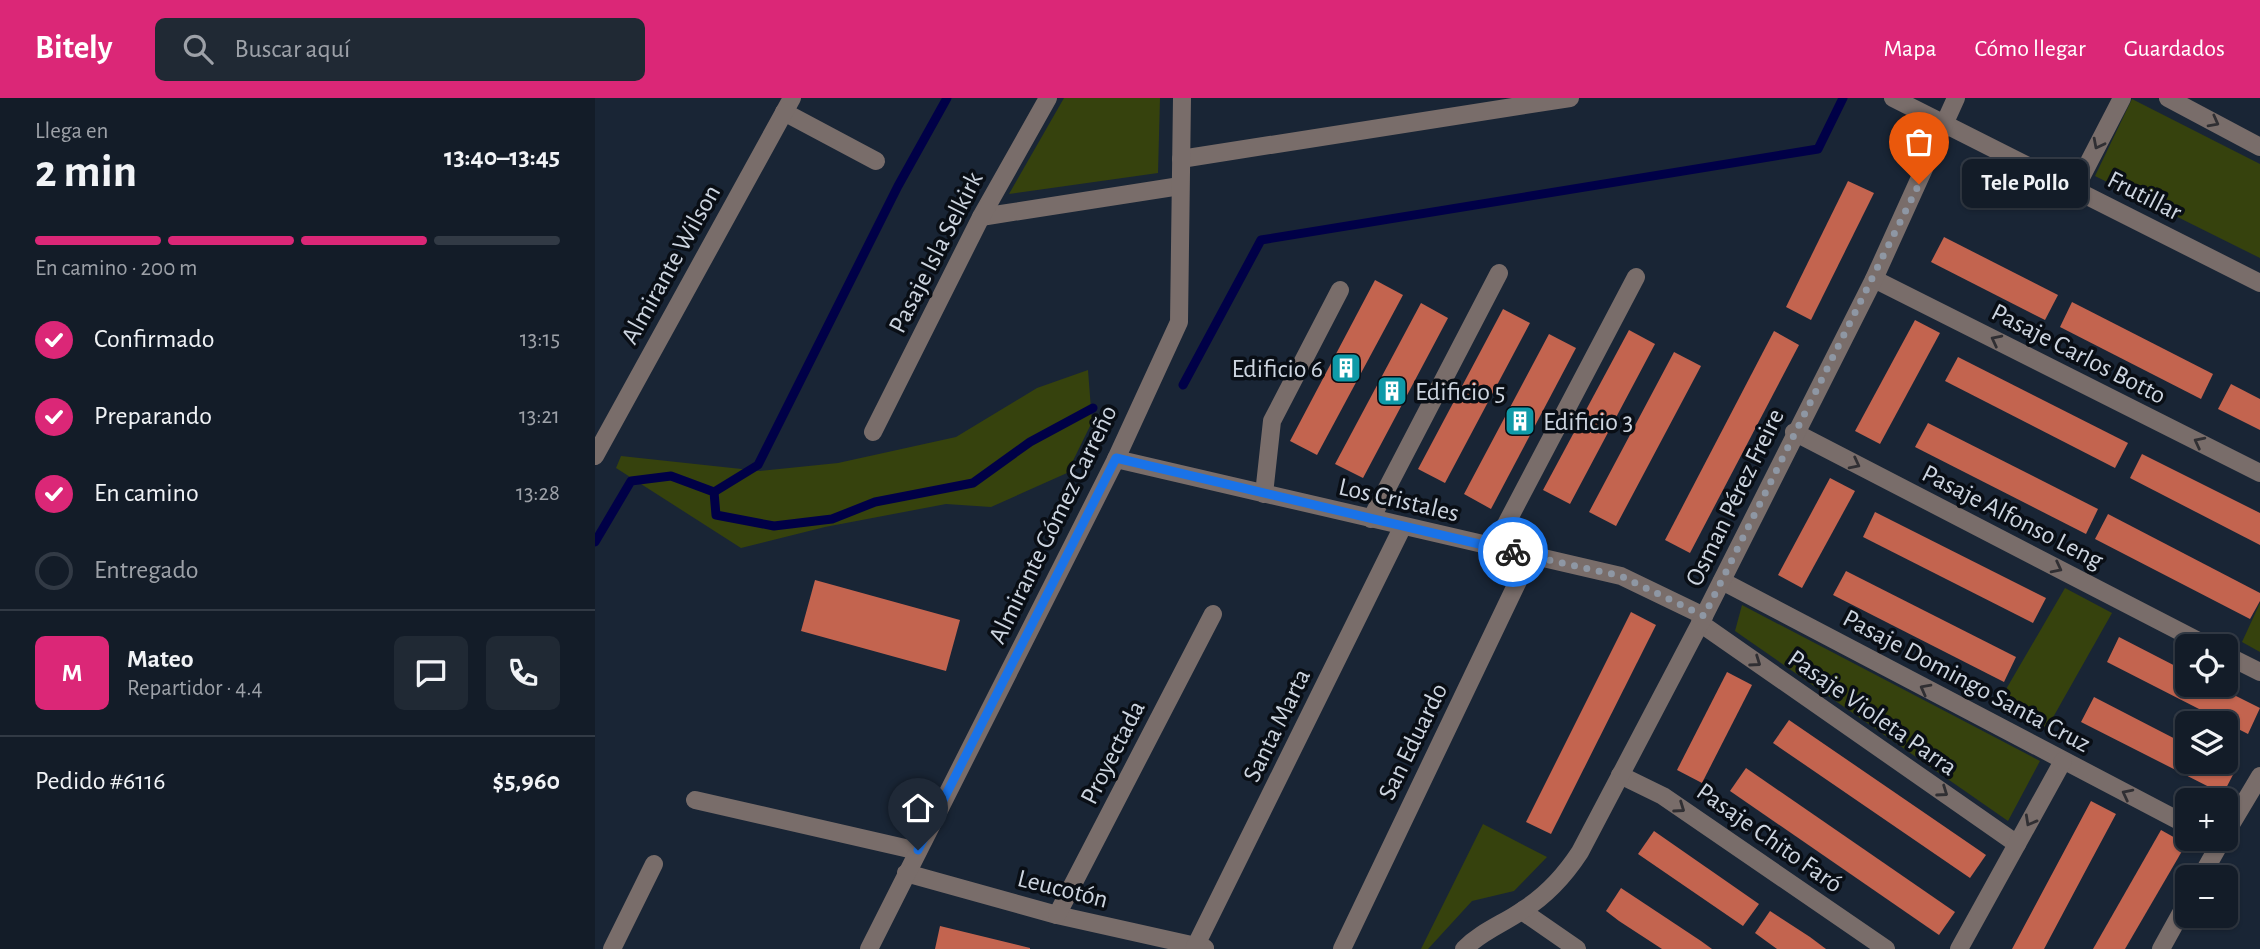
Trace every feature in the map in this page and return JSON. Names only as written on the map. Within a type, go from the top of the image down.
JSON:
[{"type":"street","name":"Pasaje Isla Selkirk","points":[[873,432],[981,218],[1048,98]]},
{"type":"street","name":"Almirante Gómez Carreño","points":[[869,949],[1116,458],[1179,322],[1182,98]]},
{"type":"street","points":[[1181,159],[1542,100],[1570,98]]},
{"type":"street","name":"Frutillar","points":[[1893,98],[2260,283]]},
{"type":"street","name":"Osman Pérez Freire","points":[[1464,949],[1489,927],[1522,911],[1566,874],[1702,620],[1794,432],[1874,279],[1946,126],[1956,98]]},
{"type":"street","points":[[2075,189],[2122,98]]},
{"type":"street","points":[[2168,98],[2260,147]]},
{"type":"street","points":[[787,102],[876,160]]},
{"type":"street","name":"Almirante Wilson","points":[[595,456],[787,102]]},
{"type":"street","points":[[981,218],[1180,186]]},
{"type":"street","points":[[1371,519],[1499,273]]},
{"type":"street","points":[[1494,548],[1636,277]]},
{"type":"street","name":"Pasaje Carlos Botto","points":[[1874,279],[2260,473]]},
{"type":"street","points":[[1264,494],[1272,421],[1340,290]]},
{"type":"street","name":"Pasaje Alfonso Leng","points":[[1794,432],[2186,634]]},
{"type":"street","name":"Los Cristales","points":[[1116,458],[1621,576],[1702,620]]},
{"type":"street","name":"Santa Marta","points":[[1201,948],[1403,526]]},
{"type":"street","name":"San Eduardo","points":[[1342,949],[1530,556]]},
{"type":"street","name":"Pasaje Domingo Santa Cruz","points":[[1722,581],[2175,819]]},
{"type":"street","name":"Proyectada","points":[[1057,915],[1213,614]]},
{"type":"street","name":"Pasaje Violeta Parra","points":[[1702,620],[2017,844]]},
{"type":"street","points":[[2238,661],[2260,672]]},
{"type":"street","points":[[1959,949],[2063,761]]},
{"type":"street","name":"Pasaje Chito Faró","points":[[1620,775],[1663,796],[1886,949]]},
{"type":"street","points":[[2238,811],[2260,777]]},
{"type":"street","points":[[695,800],[918,850]]},
{"type":"street","points":[[612,949],[654,864]]},
{"type":"street","name":"Leucotón","points":[[906,873],[1057,915],[1201,948]]},
{"type":"street","points":[[1522,911],[1577,949]]},
{"type":"street","points":[[2161,949],[2175,924]]},
{"type":"green space","points":[[1064,98],[1160,98],[1158,173],[1009,194]]},
{"type":"green space","points":[[2132,99],[2260,164],[2260,258],[2095,176]]},
{"type":"green space","points":[[1088,370],[1092,422],[1067,473],[991,507],[946,504],[825,527],[741,548],[616,468],[621,456],[760,471],[838,463],[956,437],[1037,388]]},
{"type":"green space","points":[[2065,588],[2112,613],[2047,728],[1998,703]]},
{"type":"green space","points":[[2260,603],[2260,652],[2242,642]]},
{"type":"green space","points":[[1742,605],[2040,761],[2008,821],[1735,631]]},
{"type":"green space","points":[[1483,824],[1547,857],[1514,891],[1472,901],[1428,949],[1421,949]]},
{"type":"building","points":[[1848,181],[1874,193],[1811,320],[1786,307]]},
{"type":"building","points":[[1944,237],[2058,295],[2045,320],[1931,262]]},
{"type":"building","name":"Edificio 6","points":[[1375,280],[1403,295],[1317,455],[1290,441]]},
{"type":"building","points":[[2072,302],[2213,374],[2201,399],[2060,327]]},
{"type":"building","name":"Edificio 5","points":[[1421,303],[1448,318],[1363,478],[1335,464]]},
{"type":"building","points":[[1503,309],[1530,323],[1445,483],[1418,469]]},
{"type":"building","points":[[1915,320],[1940,333],[1880,444],[1855,431]]},
{"type":"building","points":[[1629,330],[1655,344],[1570,504],[1543,490]]},
{"type":"building","points":[[1774,331],[1799,345],[1690,553],[1665,540]]},
{"type":"building","name":"Edificio 3","points":[[1549,334],[1576,348],[1491,509],[1464,494]]},
{"type":"building","points":[[1674,352],[1701,366],[1616,526],[1589,512]]},
{"type":"building","points":[[1958,357],[2128,443],[2115,468],[1945,381]]},
{"type":"building","points":[[2231,384],[2260,399],[2260,430],[2218,409]]},
{"type":"building","points":[[1928,423],[2098,509],[2086,534],[1915,447]]},
{"type":"building","points":[[2142,454],[2260,513],[2260,545],[2130,478]]},
{"type":"building","points":[[1830,478],[1855,491],[1802,588],[1778,575]]},
{"type":"building","points":[[1875,512],[2046,598],[2033,623],[1863,537]]},
{"type":"building","points":[[2108,514],[2260,593],[2260,601],[2250,619],[2095,539]]},
{"type":"building","points":[[1846,571],[2016,657],[2004,682],[1833,595]]},
{"type":"building","points":[[815,580],[960,620],[946,671],[801,631]]},
{"type":"building","points":[[1631,612],[1656,625],[1551,834],[1526,822]]},
{"type":"building","points":[[2119,637],[2175,666],[2175,697],[2107,662]]},
{"type":"building","points":[[1727,672],[1752,685],[1702,783],[1677,770]]},
{"type":"building","points":[[2094,697],[2175,739],[2175,770],[2081,722]]},
{"type":"building","points":[[2176,697],[2238,697],[2260,708],[2248,734],[2238,729],[2238,711],[2203,711]]},
{"type":"building","points":[[1789,720],[1986,855],[1970,878],[1773,743]]},
{"type":"building","points":[[1746,768],[1955,912],[1939,935],[1730,791]]},
{"type":"building","points":[[2184,774],[2233,774],[2226,788],[2211,788]]},
{"type":"building","points":[[2091,801],[2116,814],[2044,949],[2012,949]]},
{"type":"building","points":[[2161,830],[2175,838],[2175,851],[2182,851],[2125,949],[2093,949]]},
{"type":"building","points":[[1654,831],[1759,904],[1743,926],[1638,854]]},
{"type":"building","points":[[1621,888],[1712,949],[1662,949],[1619,921],[1606,911]]},
{"type":"building","points":[[1770,911],[1826,949],[1777,949],[1755,933]]},
{"type":"building","points":[[940,926],[1030,948],[1030,949],[935,949]]},
{"type":"waterway","points":[[714,492],[758,465],[898,186],[947,98]]},
{"type":"waterway","points":[[1183,385],[1261,240],[1818,149],[1843,98]]},
{"type":"waterway","points":[[595,542],[631,481],[671,476],[714,492],[716,515],[774,526],[832,519],[875,502],[973,483],[1030,442],[1093,408]]},
{"type":"way so far","points":[[1513,552],[1621,576],[1704,616],[1919,184]]},
{"type":"place","name":"Tele Pollo","points":[[1919,184]]},
{"type":"place","name":"Edificio 6","points":[[1346,368]]},
{"type":"place","name":"Edificio 5","points":[[1392,391]]},
{"type":"place","name":"Edificio 3","points":[[1520,421]]},
{"type":"route","points":[[918,850],[1116,458],[1513,552]]}]
